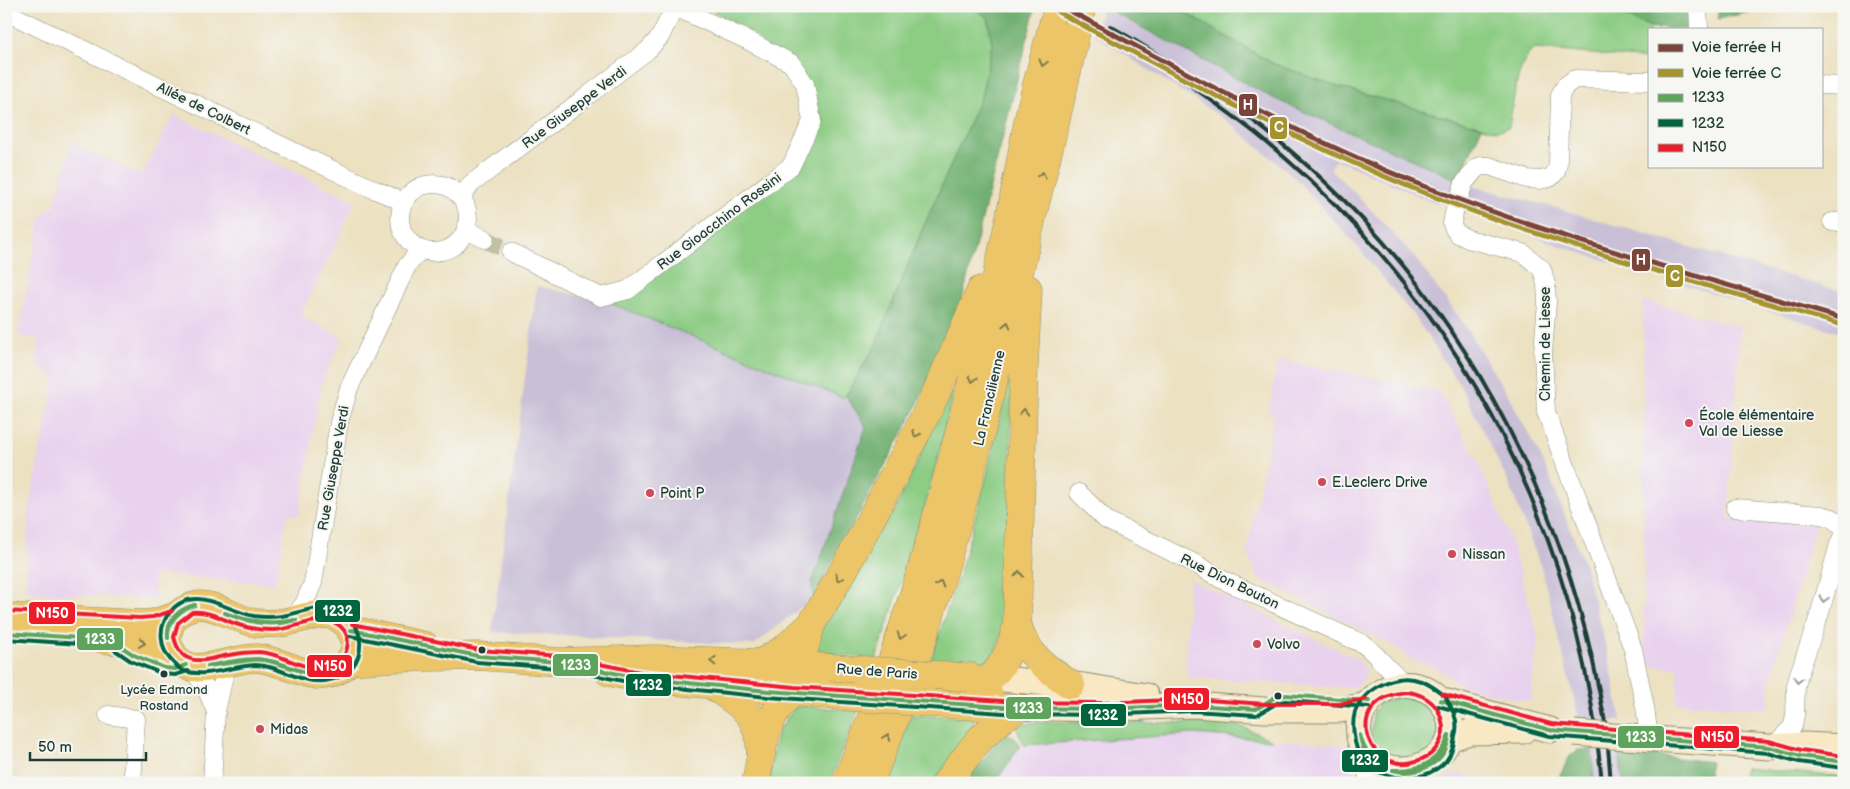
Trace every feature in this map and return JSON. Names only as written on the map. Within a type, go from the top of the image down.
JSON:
[{"type":"main road","name":"La Francilienne","points":[[846,783],[899,644],[935,528],[965,412],[1019,226],[1059,113],[1068,14]]},
{"type":"main road","name":"La Francilienne","points":[[869,783],[920,648],[942,578],[985,419],[1019,226]]},
{"type":"main road","points":[[978,741],[988,717],[967,690],[999,669],[1012,644],[1017,623],[1024,364],[1019,226]]},
{"type":"main road","points":[[761,663],[784,649],[811,626],[846,566],[922,422],[1019,226]]},
{"type":"main road","name":"Rue de Paris","points":[[6,617],[140,624],[154,623],[174,617],[188,607],[204,605],[238,618],[276,624],[321,614],[342,623],[478,656]]},
{"type":"main road","points":[[174,617],[168,631],[168,642],[182,660]]},
{"type":"main road","points":[[342,623],[355,645],[355,650],[349,661]]},
{"type":"main road","points":[[1017,623],[1022,638],[1034,656],[1071,685]]},
{"type":"main road","points":[[756,783],[768,728],[773,714],[783,700],[819,681],[811,626]]},
{"type":"main road","name":"Rue de Paris","points":[[6,633],[153,645],[182,660],[206,667],[246,658],[266,659],[319,676],[338,671],[349,661],[390,658],[478,656],[559,662],[653,659],[761,663],[819,681],[967,690],[1018,708],[1102,709],[1193,705],[1265,710],[1340,710],[1372,699],[1389,687],[1407,684]]},
{"type":"main road","name":"Rue de Paris","points":[[559,662],[639,678],[712,686],[819,681],[967,690],[1071,685],[1193,705]]},
{"type":"main road","points":[[1407,684],[1425,689],[1440,700],[1562,731]]},
{"type":"main road","points":[[712,686],[741,706],[753,718],[759,734],[762,754]]},
{"type":"main road","points":[[1366,760],[1360,722],[1372,699]]},
{"type":"main road","points":[[1440,700],[1450,721],[1449,740],[1470,732],[1562,731],[1771,747],[1804,745],[1844,747]]},
{"type":"main road","points":[[946,783],[978,741],[998,722],[1018,708]]},
{"type":"main road","name":"Rue de Paris","points":[[1265,710],[1298,718],[1341,723],[1366,760],[1407,779],[1423,772],[1436,763],[1443,754],[1449,740]]},
{"type":"main road","points":[[1771,747],[1800,756],[1844,762]]},
{"type":"street","name":"Rue Giuseppe Verdi","points":[[460,197],[471,184],[648,50],[660,37],[674,6]]},
{"type":"street","name":"Rue Gioacchino Rossini","points":[[511,252],[601,297],[628,290],[791,166],[812,121],[806,84],[791,63],[674,6]]},
{"type":"street","points":[[1698,8],[1699,28]]},
{"type":"street","name":"Allée de Colbert","points":[[6,12],[297,153],[404,202]]},
{"type":"street","name":"Chemin de Liesse","points":[[1638,738],[1646,708],[1633,649],[1546,412],[1543,352],[1547,302],[1546,284],[1542,269],[1523,253],[1468,239],[1458,234],[1452,224],[1464,183],[1469,175],[1481,166],[1489,166],[1527,179],[1550,178],[1556,172],[1558,163],[1560,95],[1566,85],[1575,79],[1648,81]]},
{"type":"street","points":[[1822,85],[1844,86]]},
{"type":"street","points":[[433,184],[452,189],[460,197],[467,211],[468,218],[466,230],[456,244],[446,250],[435,252],[420,250],[404,236],[400,225],[401,208],[411,192],[421,186],[433,184]]},
{"type":"street","points":[[466,230],[485,239]]},
{"type":"street","name":"Rue Giuseppe Verdi","points":[[290,621],[304,604],[313,583],[339,422],[349,388],[408,266],[420,250]]},
{"type":"street","name":"Rue Dion Bouton","points":[[1079,493],[1106,520],[1196,564],[1221,579],[1363,644],[1375,654],[1392,674],[1407,684]]},
{"type":"street","points":[[1735,508],[1821,515],[1832,518],[1844,528]]},
{"type":"street","points":[[1771,747],[1793,726],[1797,680],[1824,600],[1839,544],[1844,536]]},
{"type":"street","points":[[313,583],[323,603],[342,623]]},
{"type":"street","points":[[182,660],[206,688],[216,712]]},
{"type":"street","points":[[212,783],[216,712],[225,671],[230,661]]},
{"type":"street","points":[[1372,699],[1384,682],[1383,665]]},
{"type":"street","points":[[108,715],[136,719],[132,783]]},
{"type":"shaded area","points":[[1102,7],[1275,99],[1458,180],[1448,206],[1426,199],[1336,159],[1330,169],[1362,200],[1411,253],[1459,317],[1508,395],[1544,463],[1584,563],[1610,663],[1621,721],[1579,719],[1541,567],[1509,483],[1461,387],[1417,320],[1357,246],[1292,175],[1227,121],[1095,35]]},
{"type":"shaded area","points":[[174,115],[355,201],[340,236],[300,315],[342,338],[321,384],[299,516],[287,514],[275,584],[154,574],[154,599],[26,592],[28,512],[55,378],[36,363],[40,340],[18,335],[41,216],[54,206],[66,166],[70,143],[141,175]]},
{"type":"shaded area","points":[[1472,186],[1560,209],[1844,292],[1844,334],[1587,255],[1462,211]]},
{"type":"shaded area","points":[[537,286],[605,301],[849,400],[866,427],[812,583],[813,598],[754,645],[492,632]]},
{"type":"shaded area","name":"École élémentaire Val de Liesse","points":[[1643,301],[1740,327],[1728,518],[1816,524],[1770,681],[1768,709],[1677,703],[1678,668],[1644,665]]},
{"type":"shaded area","points":[[1278,360],[1439,391],[1479,464],[1510,538],[1538,637],[1530,702],[1462,687],[1447,674],[1433,666],[1411,660],[1394,646],[1258,578],[1247,552],[1274,414],[1269,412]]},
{"type":"shaded area","name":"Volvo","points":[[1189,579],[1357,659],[1366,669],[1364,681],[1354,688],[1186,677]]},
{"type":"shaded area","points":[[1193,734],[1346,745],[1355,764],[1354,770],[1350,783],[995,783],[1020,746]]},
{"type":"shaded area","points":[[1592,749],[1619,751],[1623,783],[1594,783]]},
{"type":"shaded area","points":[[1451,774],[1473,775],[1473,783],[1437,783]]},
{"type":"green space","points":[[705,6],[972,6],[988,18],[992,44],[981,97],[923,228],[875,346],[844,398],[605,301],[796,159],[807,118],[793,77],[754,34]]},
{"type":"green space","points":[[972,6],[1032,6],[1035,8],[958,315],[914,412],[813,598],[812,583],[866,427],[846,396],[875,346],[923,228],[981,97],[992,44],[988,18]]},
{"type":"green space","points":[[1102,6],[1179,6],[1180,10],[1274,64],[1338,87],[1482,127],[1458,180],[1275,99]]},
{"type":"green space","points":[[1179,6],[1610,6],[1648,26],[1656,28],[1648,28],[1648,59],[1534,49],[1528,55],[1519,74],[1509,127],[1497,131],[1338,87],[1274,64],[1180,10]]},
{"type":"green space","points":[[1610,6],[1690,6],[1691,28],[1668,28],[1639,23]]},
{"type":"green space","points":[[1718,6],[1776,6],[1718,19]]},
{"type":"green space","points":[[1012,363],[1008,622],[992,658],[978,664],[930,662],[961,568],[984,487]]},
{"type":"green space","points":[[949,393],[953,394],[916,538],[876,659],[810,649],[872,542],[896,507]]},
{"type":"green space","points":[[1412,693],[1437,714],[1439,736],[1427,755],[1395,761],[1375,747],[1371,736],[1373,713],[1380,703]]},
{"type":"green space","points":[[805,706],[858,711],[829,783],[767,783],[777,733],[795,707]]},
{"type":"green space","points":[[911,715],[973,717],[974,727],[933,783],[885,783]]},
{"type":"green space","points":[[1044,722],[1219,723],[1240,726],[1272,740],[1193,734],[1024,745],[1016,727],[1022,724]]},
{"type":"green space","points":[[1007,733],[1014,737],[1020,746],[995,783],[965,783],[1001,736]]},
{"type":"green space","points":[[1592,749],[1594,783],[1556,783],[1570,756],[1578,750]]},
{"type":"green space","points":[[1619,751],[1711,762],[1706,783],[1623,783]]},
{"type":"green space","points":[[1745,768],[1844,777],[1844,783],[1740,783]]},
{"type":"tunnel","points":[[485,239],[511,252]]},
{"type":"railway","points":[[1060,6],[1175,75],[1231,114],[1283,156],[1349,219],[1408,287],[1460,361],[1504,438],[1540,519],[1569,604],[1589,692],[1602,783]]},
{"type":"railway","points":[[1110,26],[1193,77],[1220,96],[1298,157],[1322,179],[1376,234],[1425,294],[1468,357],[1507,424],[1539,494],[1566,567],[1588,641],[1604,717],[1611,783]]},
{"type":"rail line","name":"H","points":[[1061,6],[1301,132],[1350,155],[1450,196],[1547,230],[1646,261],[1844,319]]},
{"type":"rail line","name":"C","points":[[1058,12],[1202,89],[1299,137],[1397,182],[1497,220],[1546,236],[1842,325]]},
{"type":"transit line","name":"1232","points":[[182,670],[166,653],[161,632],[170,612],[179,604],[189,600],[200,599],[210,601],[259,617],[280,616],[318,608],[338,611],[350,618],[357,629],[360,642],[358,655],[352,667],[341,676],[325,681],[307,680],[273,668],[255,665],[202,673],[184,671]]},
{"type":"transit line","name":"1233","points":[[168,638],[169,626],[175,616],[184,609],[195,605]]},
{"type":"transit line","name":"1233","points":[[168,638],[168,632],[175,617],[195,605]]},
{"type":"transit line","name":"N150","points":[[6,611],[140,618],[153,617],[172,611]]},
{"type":"transit line","name":"N150","points":[[192,612],[209,614],[249,628],[263,630],[280,629],[315,621],[329,621],[344,630],[348,645],[346,653],[341,659],[334,665],[325,668],[309,667],[276,655],[259,652],[193,660],[185,657],[177,646],[174,637],[178,623],[192,612]]},
{"type":"transit line","name":"1233","points":[[225,613],[260,622],[296,620]]},
{"type":"transit line","name":"1233","points":[[225,613],[260,623],[296,620]]},
{"type":"transit line","name":"N150","points":[[352,624],[479,650],[559,656],[640,672],[794,687],[1018,702],[1102,703],[1193,699],[1265,704],[1339,704],[1366,699]]},
{"type":"transit line","name":"1233","points":[[351,630],[478,656],[559,662],[639,678],[768,691],[1018,708],[1102,709],[1193,705],[1256,709]]},
{"type":"transit line","name":"1233","points":[[6,633],[111,640],[134,655],[165,668],[175,669],[186,665]]},
{"type":"transit line","name":"1232","points":[[350,636],[477,662],[558,668],[638,684],[767,697],[1018,714],[1102,715],[1193,711],[1256,715]]},
{"type":"transit line","name":"1232","points":[[6,639],[109,646],[131,661],[163,674],[175,675],[188,671]]},
{"type":"transit line","name":"1233","points":[[208,666],[252,659],[272,661],[295,669]]},
{"type":"transit line","name":"1233","points":[[208,666],[258,659],[295,669]]},
{"type":"transit line","name":"1233","points":[[295,669],[321,674],[333,671],[346,664]]},
{"type":"transit line","name":"1233","points":[[295,669],[315,675],[322,675],[335,673],[346,664]]},
{"type":"transit line","name":"1232","points":[[1444,695],[1421,681],[1411,679],[1392,681],[1374,689],[1360,703],[1354,716],[1354,738],[1360,755],[1369,765],[1381,773],[1394,777],[1408,778],[1435,770],[1450,755],[1456,731],[1455,717],[1446,697]]},
{"type":"transit line","name":"N150","points":[[1408,692],[1427,699],[1436,707],[1442,720],[1441,739],[1437,747],[1428,756],[1407,763],[1390,761],[1376,752],[1368,738],[1367,723],[1372,709],[1385,698],[1408,692]]},
{"type":"transit line","name":"N150","points":[[1442,694],[1551,724],[1769,741],[1801,750],[1844,756]]},
{"type":"transit line","name":"1233","points":[[1256,709],[1275,697],[1285,695],[1369,701]]},
{"type":"transit line","name":"1233","points":[[1440,700],[1550,730],[1769,747],[1800,756],[1844,762]]},
{"type":"transit line","name":"1232","points":[[1259,714],[1277,703],[1285,701],[1369,707]]},
{"type":"transit line","name":"1232","points":[[1438,706],[1549,736],[1768,753],[1799,762],[1843,768]]},
{"type":"transit line","name":"1233","points":[[1360,735],[1368,754],[1384,767]]},
{"type":"transit line","name":"1233","points":[[1360,735],[1362,746],[1367,755],[1374,762],[1384,767]]},
{"type":"transit line","name":"1233","points":[[1393,770],[1412,769],[1428,763],[1440,752],[1449,735]]},
{"type":"transit line","name":"1233","points":[[1393,770],[1403,772],[1430,766],[1443,753],[1449,735]]},
{"type":"place","name":"École élémentaire Val de Liesse","points":[[1689,423]]},
{"type":"place","name":"E.Leclerc Drive","points":[[1322,482]]},
{"type":"place","name":"Point P","points":[[650,493]]},
{"type":"place","name":"Nissan","points":[[1452,554]]},
{"type":"place","name":"Volvo","points":[[1257,644]]},
{"type":"place","name":"Lycée Edmond Rostand","points":[[164,674]]},
{"type":"place","name":"Midas","points":[[260,729]]}]
